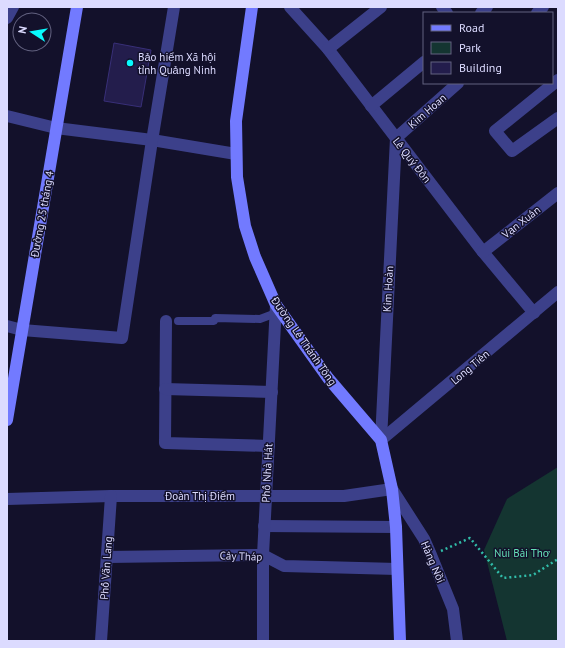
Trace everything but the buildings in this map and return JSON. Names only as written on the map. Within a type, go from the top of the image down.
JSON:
[{"type":"street","points":[[7,18],[13,7]]},
{"type":"street","name":"Đường 25 tháng 4","points":[[7,420],[77,7]]},
{"type":"street","points":[[7,326],[22,330],[122,338],[174,7]]},
{"type":"street","name":"Đường Lê Thánh Tông","points":[[252,7],[236,121],[236,177],[245,226],[255,257],[276,309],[328,378],[381,440],[392,489],[396,528],[400,641]]},
{"type":"street","name":"Lê Quý Đôn","points":[[290,7],[328,49],[483,252],[534,313]]},
{"type":"street","points":[[328,49],[381,7]]},
{"type":"street","points":[[371,106],[423,63]]},
{"type":"street","points":[[558,80],[496,131],[512,151],[558,118]]},
{"type":"street","name":"Kim Hoan","points":[[396,138],[457,84]]},
{"type":"street","points":[[7,116],[56,128],[152,140],[236,154]]},
{"type":"street","name":"Kim Hoàn","points":[[381,440],[396,138]]},
{"type":"street","name":"Vạn Xuân","points":[[483,252],[558,193]]},
{"type":"street","name":"Long Tiên","points":[[381,440],[558,292]]},
{"type":"street","name":"Phố Nhà Hát","points":[[262,641],[264,526],[276,309]]},
{"type":"street","points":[[172,321],[164,388],[165,443],[269,446]]},
{"type":"street","points":[[164,388],[272,392]]},
{"type":"street","name":"Đoàn Thị Điểm","points":[[7,499],[111,496],[344,496],[392,489]]},
{"type":"street","name":"Hàng Nồi","points":[[392,489],[424,539],[431,555],[453,609],[457,641]]},
{"type":"street","name":"Phố Văn Lang","points":[[101,641],[111,496]]},
{"type":"street","points":[[264,526],[396,528]]},
{"type":"street","name":"Cây Tháp","points":[[107,557],[263,555],[284,566],[397,569]]},
{"type":"lane","points":[[172,321],[214,321],[215,318],[260,319],[276,309]]},
{"type":"path","points":[[431,555],[470,538],[503,578],[533,575],[558,559]]},
{"type":"green space","name":"Núi Bài Thơ","points":[[558,467],[558,641],[507,641],[484,550],[507,499]]},
{"type":"place","name":"Bảo hiểm Xã hội tỉnh Quảng Ninh","points":[[130,63]]}]
